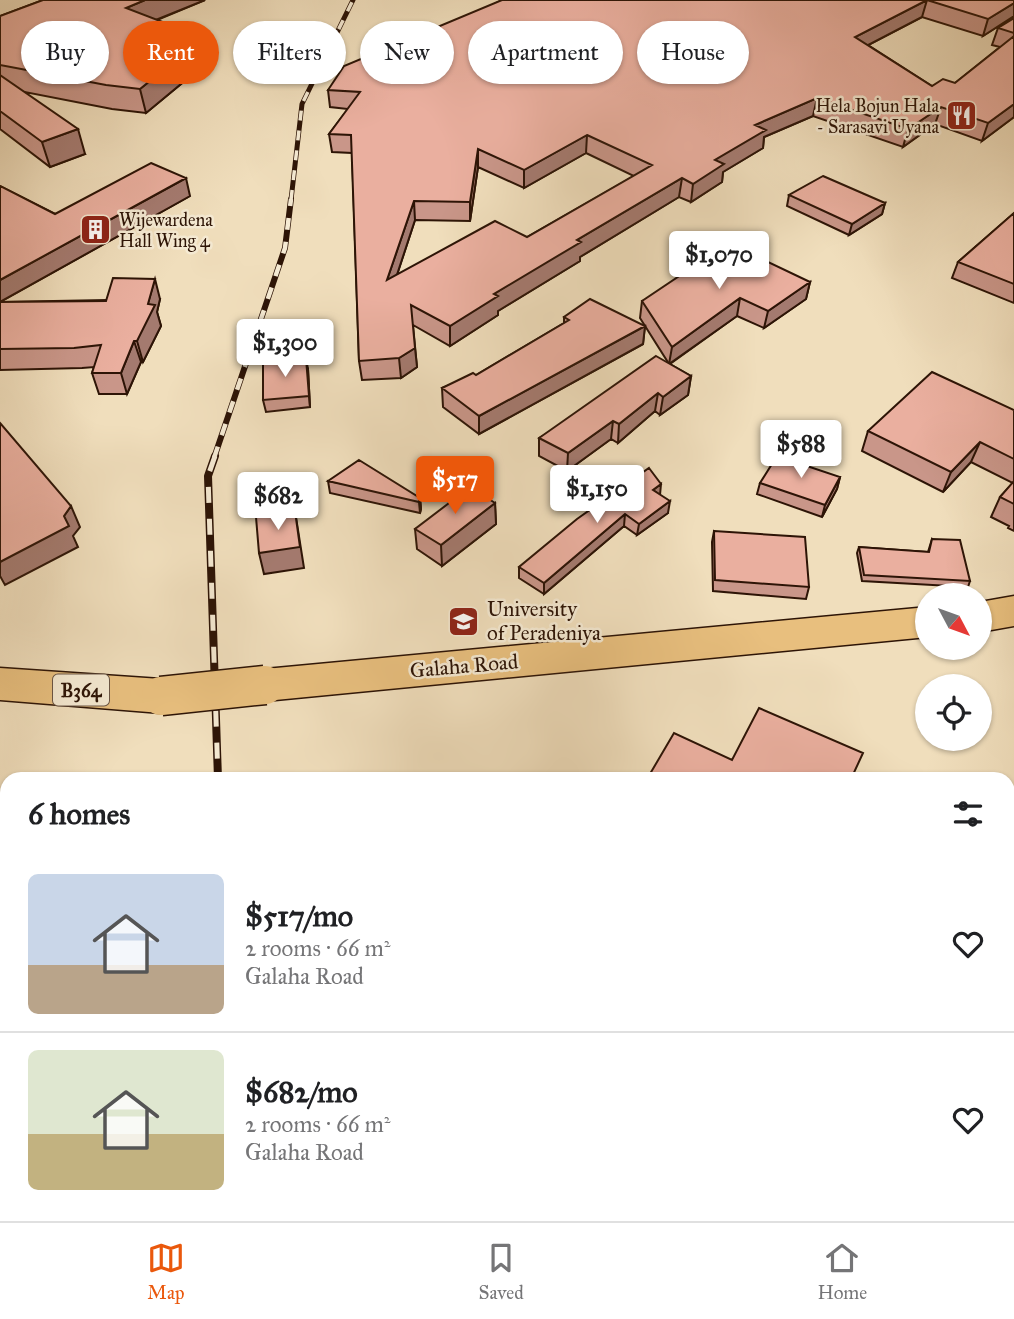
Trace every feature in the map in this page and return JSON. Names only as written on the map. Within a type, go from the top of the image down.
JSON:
[{"type":"main road","points":[[992,615],[1014,611]]},
{"type":"main road","name":"Galaha Road","points":[[0,684],[161,696],[915,623]]},
{"type":"street","points":[[0,995],[0,1038]]},
{"type":"building","points":[[43,0],[145,0],[126,8],[160,21],[123,21],[123,84],[146,84],[140,89],[101,84],[109,84],[109,21],[21,21],[21,69],[0,65],[0,16]]},
{"type":"building","points":[[502,0],[927,0],[855,37],[932,86],[943,79],[955,83],[1014,36],[1014,104],[988,123],[941,107],[908,129],[817,98],[755,125],[766,130],[715,160],[724,164],[693,184],[682,178],[577,240],[581,242],[494,294],[498,296],[450,326],[411,305],[415,348],[399,358],[359,361],[351,135],[329,134],[360,92],[328,90],[332,84],[346,84],[346,65],[360,59],[360,84],[454,84],[454,21],[452,21]],"holes":[[[587,135],[652,165],[527,237],[495,221],[387,280],[414,201],[470,202],[478,149],[524,170]]]},
{"type":"building","points":[[927,0],[1014,0],[1014,3],[988,19]]},
{"type":"building","points":[[1014,18],[1014,33],[998,28]]},
{"type":"building","points":[[0,75],[78,129],[42,142],[0,111]]},
{"type":"building","points":[[151,163],[186,178],[0,280],[0,186],[55,214]]},
{"type":"building","points":[[823,176],[885,203],[852,224],[789,195]]},
{"type":"building","points":[[1014,213],[1014,284],[958,262]]},
{"type":"building","points":[[732,245],[810,282],[768,311],[740,298],[672,347],[642,301],[721,248],[725,250]]},
{"type":"building","points":[[113,278],[155,279],[148,304],[155,305],[137,341],[134,341],[121,373],[92,373],[101,345],[0,349],[0,302],[106,301]]},
{"type":"building","points":[[590,299],[645,326],[479,416],[442,388],[473,373],[476,375],[569,320],[564,317]]},
{"type":"building","points":[[656,356],[691,376],[663,397],[658,393],[619,424],[613,421],[568,453],[539,438]]},
{"type":"building","points":[[306,358],[309,396],[263,400],[263,362]]},
{"type":"building","points":[[932,372],[1014,410],[1014,459],[980,442],[951,472],[868,431]]},
{"type":"building","points":[[0,423],[71,506],[64,516],[69,526],[0,562]]},
{"type":"building","points":[[777,456],[840,477],[825,505],[760,483]]},
{"type":"building","points":[[359,460],[420,498],[419,502],[328,481]]},
{"type":"building","points":[[649,468],[661,484],[653,490],[670,501],[639,524],[625,514],[544,583],[519,567],[577,519]]},
{"type":"building","points":[[1014,481],[1014,504],[1000,497]]},
{"type":"building","points":[[470,487],[495,503],[441,545],[415,529]]},
{"type":"building","points":[[295,511],[300,547],[259,553],[256,517]]},
{"type":"building","points":[[714,531],[805,537],[809,587],[715,580]]},
{"type":"building","points":[[932,539],[960,540],[970,581],[864,575],[859,547],[929,552]]},
{"type":"building","points":[[759,708],[863,753],[854,772],[651,772],[674,733],[732,760]]},
{"type":"railway","points":[[291,200],[302,104],[353,0]]},
{"type":"railway","points":[[214,458],[285,248],[291,199]]},
{"type":"railway","points":[[215,456],[208,476],[218,772]]},
{"type":"place","name":"Hela Bojun Hala - Sarasavi Uyana","points":[[962,116]]},
{"type":"place","name":"Wijewardena Hall Wing 4","points":[[96,230]]},
{"type":"place","name":"University of Peradeniya","points":[[464,621]]}]
